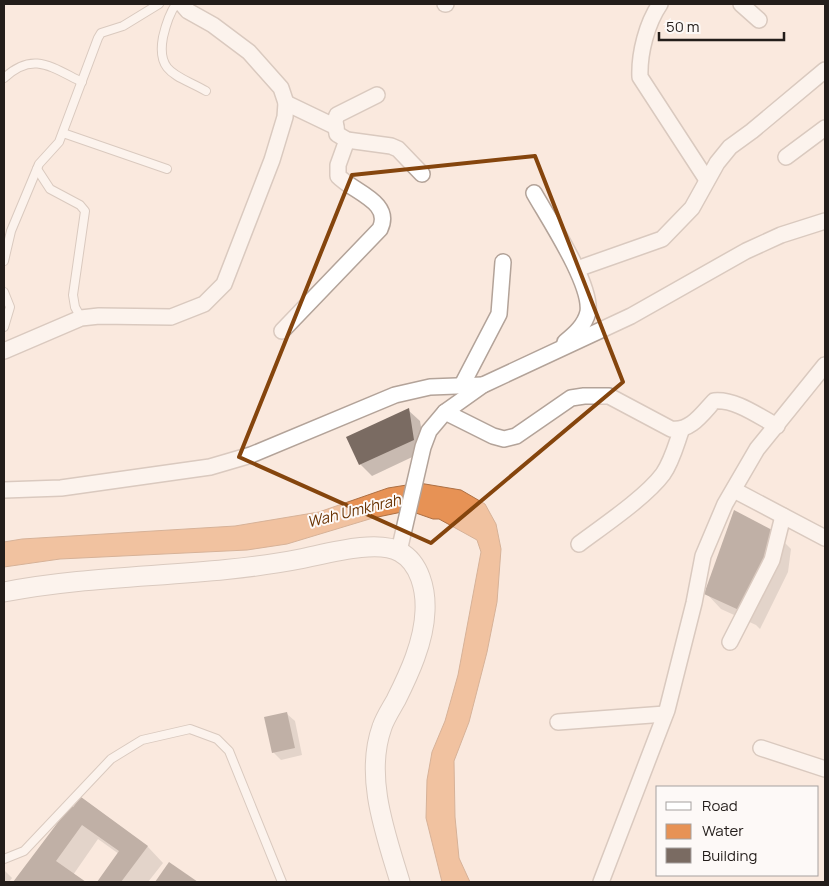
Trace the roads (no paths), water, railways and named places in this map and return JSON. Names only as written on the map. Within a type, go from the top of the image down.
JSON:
[{"type":"street","points":[[4,352],[81,318],[99,316],[171,317],[204,304],[224,284],[272,160],[285,117],[286,103],[281,88],[249,52],[182,4]]},
{"type":"street","points":[[660,4],[645,38],[640,77],[707,180]]},
{"type":"street","points":[[741,4],[759,20]]},
{"type":"street","points":[[577,269],[662,239],[692,208],[707,180],[730,147],[825,70]]},
{"type":"street","points":[[378,95],[337,115],[337,134],[347,140],[391,146],[398,149],[422,174]]},
{"type":"street","points":[[286,103],[336,127]]},
{"type":"street","points":[[786,157],[825,128]]},
{"type":"street","points":[[282,331],[380,228],[384,221],[384,215],[378,206],[338,176],[338,165],[347,140]]},
{"type":"street","points":[[534,193],[577,269],[588,299],[585,321],[576,333],[552,352]]},
{"type":"street","points":[[399,551],[418,463],[429,431],[445,412],[483,384],[630,316],[746,251],[781,235],[825,221]]},
{"type":"street","points":[[462,386],[498,314],[504,262]]},
{"type":"street","points":[[601,882],[665,714],[694,603],[703,556],[734,490],[757,450],[825,365]]},
{"type":"street","points":[[4,490],[61,488],[210,467],[252,455],[395,395],[430,387],[483,384]]},
{"type":"street","points":[[445,412],[504,439],[516,436],[571,398],[609,396],[671,429],[681,431]]},
{"type":"street","points":[[579,544],[628,507],[662,476],[681,431],[689,426],[714,401],[722,400],[732,403],[777,426]]},
{"type":"street","points":[[734,490],[825,538]]},
{"type":"street","points":[[730,642],[772,560],[783,516]]},
{"type":"street","points":[[4,592],[62,583],[297,560],[352,549],[382,548],[399,551],[411,560],[418,571],[424,592],[425,611],[422,631],[408,674],[382,727],[377,747],[377,795],[400,882]]},
{"type":"street","points":[[558,722],[665,714]]},
{"type":"street","points":[[761,748],[825,770]]},
{"type":"lane","points":[[4,262],[11,231],[39,164],[52,152],[63,133],[101,33],[123,26],[159,4]]},
{"type":"lane","points":[[176,4],[167,19],[161,59],[166,67],[174,73],[206,91]]},
{"type":"lane","points":[[4,78],[19,66],[30,62],[45,63],[82,82]]},
{"type":"lane","points":[[63,133],[167,169]]},
{"type":"lane","points":[[37,169],[50,189],[80,205],[85,212],[73,295],[81,318]]},
{"type":"lane","points":[[4,292],[10,307],[4,327]]},
{"type":"lane","points":[[4,859],[24,851],[87,784],[125,749],[142,740],[190,729],[217,739],[229,751],[282,882]]},
{"type":"water","name":"Wah Umkhrah","points":[[419,483],[461,490],[485,504],[496,524],[501,549],[497,602],[487,652],[469,722],[454,761],[455,817],[459,858],[470,882],[442,882],[426,818],[427,780],[432,752],[445,721],[458,675],[481,552],[477,540],[439,519],[433,519],[413,512],[402,512],[373,518],[287,544],[247,550],[60,559],[4,567],[4,542],[22,539],[235,526],[319,512],[388,488]]}]
